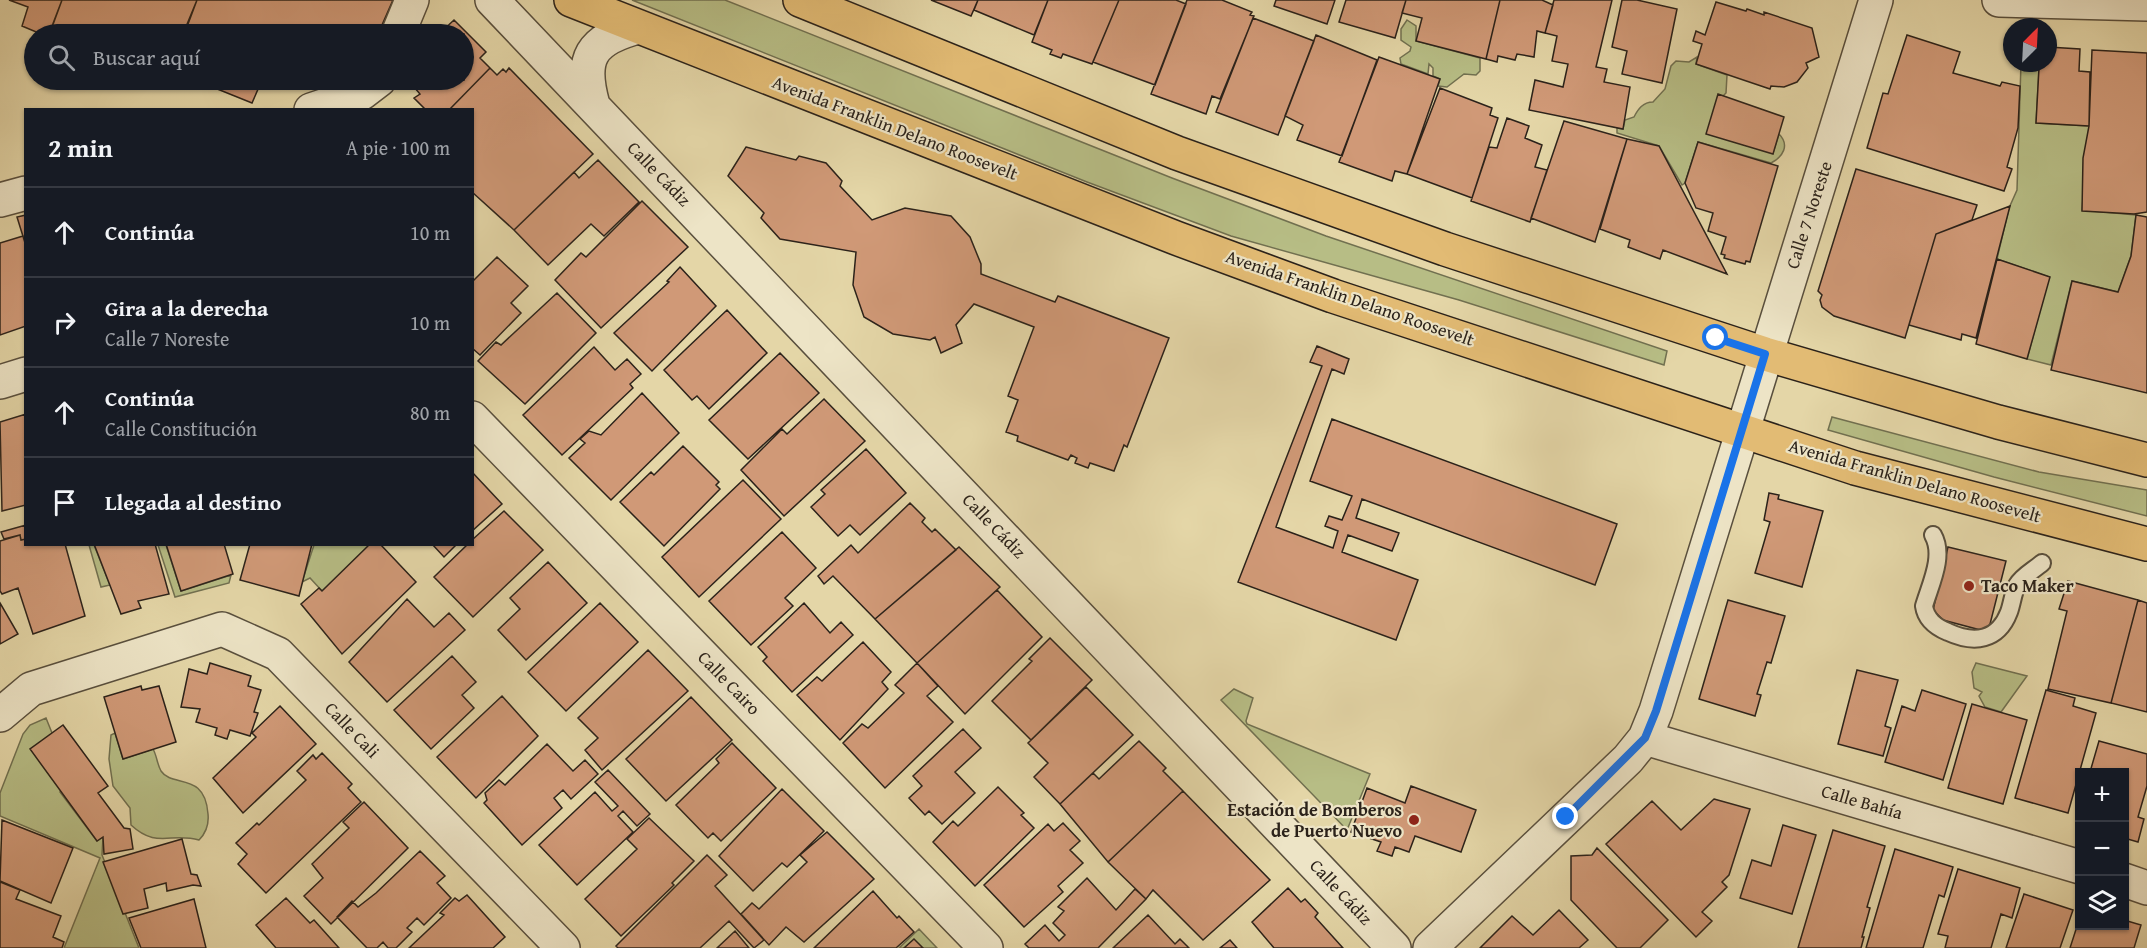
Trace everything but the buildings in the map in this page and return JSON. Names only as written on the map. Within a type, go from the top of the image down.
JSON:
[{"type":"main road","name":"Avenida Franklin Delano Roosevelt","points":[[571,0],[1176,238],[1312,288],[1855,468],[2147,544]]},
{"type":"main road","points":[[800,0],[1198,161],[1444,249],[1765,354],[1998,422],[2147,460]]},
{"type":"street","points":[[402,24],[412,0]]},
{"type":"street","name":"Calle Cádiz","points":[[492,0],[1394,948]]},
{"type":"street","name":"Calle 7 Noreste","points":[[1430,948],[1628,759],[1645,738],[1656,711],[1876,0]]},
{"type":"street","points":[[1999,0],[2147,4]]},
{"type":"street","name":"Calle Cádiz","points":[[594,105],[586,79],[592,55],[600,43],[608,38],[638,27]]},
{"type":"street","points":[[317,108],[366,90]]},
{"type":"street","points":[[0,200],[24,194]]},
{"type":"street","points":[[0,382],[24,375]]},
{"type":"street","name":"Calle Cairo","points":[[474,420],[986,948]]},
{"type":"street","name":"Calle Cali","points":[[0,715],[31,689],[222,629],[278,654],[563,948]]},
{"type":"street","name":"Calle Bahía","points":[[1645,738],[2075,866]]},
{"type":"street","points":[[2129,882],[2147,888]]},
{"type":"lane","points":[[1934,535],[1938,544],[1937,558],[1924,606],[1925,614],[1930,622],[1959,637],[1982,640],[1998,631],[2010,611],[2017,585],[2042,563]]},
{"type":"green space","points":[[632,0],[725,0],[1172,178],[1326,236],[1667,351],[1664,365],[1459,300],[1231,236],[1087,182]]},
{"type":"green space","points":[[1407,20],[1416,26],[1416,41],[1480,58],[1480,71],[1476,75],[1464,74],[1447,87],[1438,86],[1440,79],[1433,76],[1433,68],[1429,64],[1428,74],[1401,64],[1400,58],[1410,51],[1411,47],[1401,40],[1401,29]]},
{"type":"green space","points":[[1697,57],[1696,64],[1727,75],[1726,93],[1723,96],[1773,153],[1779,134],[1782,138],[1784,150],[1771,163],[1698,142],[1685,183],[1682,185],[1659,146],[1617,133],[1617,128],[1623,129],[1625,120],[1634,117],[1641,106],[1653,102],[1665,89],[1671,66],[1676,61],[1689,62]]},
{"type":"green space","points":[[2021,72],[2039,72],[2036,123],[2089,126],[2082,210],[2136,215],[2131,256],[2118,292],[2072,281],[2051,365],[2027,359],[2049,277],[1997,259],[2009,208],[2017,190]]},
{"type":"green space","points":[[1832,417],[2039,472],[2147,490],[2147,516],[1994,477],[1828,430]]},
{"type":"green space","points":[[89,546],[94,546],[110,585],[101,587]]},
{"type":"green space","points":[[158,546],[166,546],[181,591],[231,575],[229,583],[175,597]]},
{"type":"green space","points":[[314,546],[369,546],[322,591],[310,578],[302,582]]},
{"type":"green space","points":[[1976,663],[2027,676],[2001,712],[1985,707],[1979,696],[1982,692],[1974,688],[1972,672]]},
{"type":"green space","points":[[1234,689],[1253,698],[1247,724],[1370,774],[1347,830],[1221,700]]},
{"type":"green space","points":[[46,718],[52,733],[62,791],[60,792],[97,841],[103,837],[102,855],[139,948],[64,948],[100,858],[0,816],[0,793],[23,734],[30,725]]},
{"type":"green space","points":[[115,733],[123,759],[153,749],[161,771],[166,776],[195,786],[201,792],[206,801],[208,818],[205,831],[199,840],[156,838],[140,832],[131,825],[130,808],[113,786],[109,759],[111,735]]},
{"type":"green space","points":[[919,929],[937,948],[899,948]]},
{"type":"place","name":"Taco Maker","points":[[1969,586]]},
{"type":"place","name":"Estación de Bomberos de Puerto Nuevo","points":[[1414,820]]},
{"type":"route","points":[[1566,817],[1628,759],[1645,738],[1656,711],[1765,354],[1716,338]]}]
